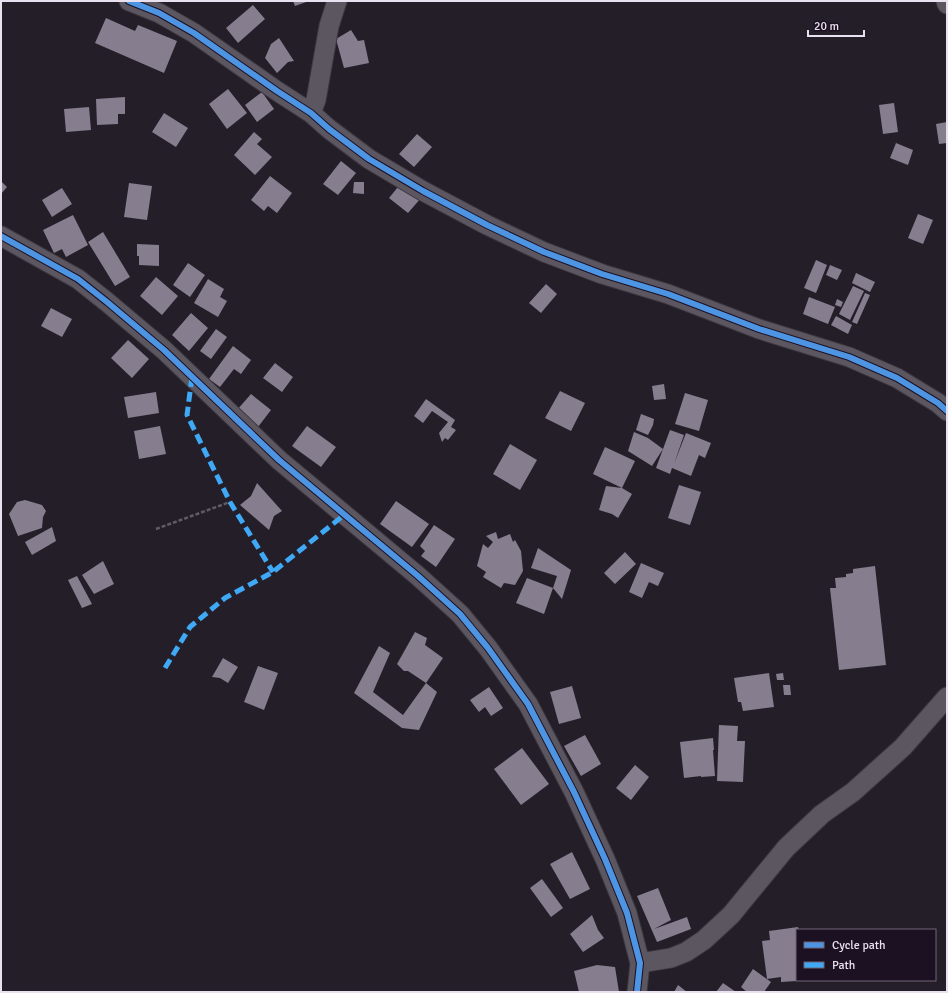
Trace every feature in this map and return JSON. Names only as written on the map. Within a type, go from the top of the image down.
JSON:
[{"type":"street","points":[[128,1],[159,13],[194,33],[311,113],[357,150],[382,167],[487,225],[544,252],[602,274],[668,294],[759,330],[850,357],[897,378],[938,403],[947,411]]},
{"type":"street","points":[[311,113],[316,100],[329,26],[338,1]]},
{"type":"street","points":[[1,236],[78,279],[164,350],[279,460],[412,571],[460,614],[488,648],[528,704],[574,792],[605,859],[626,912],[640,963],[637,992]]},
{"type":"street","points":[[640,963],[672,958],[686,952],[704,940],[730,915],[786,848],[822,814],[853,792],[903,747],[947,697]]},
{"type":"path","points":[[156,529],[230,502]]},
{"type":"building","points":[[293,1],[309,1],[295,6]]},
{"type":"building","points":[[253,5],[265,19],[238,43],[226,28]]},
{"type":"building","points":[[106,18],[135,31],[138,25],[177,41],[164,73],[95,43]]},
{"type":"building","points":[[351,30],[358,41],[364,40],[369,63],[344,68],[336,39]]},
{"type":"building","points":[[279,38],[294,61],[288,62],[277,73],[265,58],[271,44]]},
{"type":"building","points":[[228,89],[247,113],[227,129],[209,104]]},
{"type":"building","points":[[262,92],[274,109],[257,122],[245,105]]},
{"type":"building","points":[[125,97],[125,114],[118,114],[118,124],[97,125],[96,99]]},
{"type":"building","points":[[894,103],[898,132],[883,134],[879,105]]},
{"type":"building","points":[[89,107],[91,130],[66,132],[64,109]]},
{"type":"building","points":[[164,113],[188,128],[176,147],[152,132]]},
{"type":"building","points":[[947,122],[947,143],[939,144],[936,124]]},
{"type":"building","points":[[254,132],[262,139],[257,144],[272,157],[255,175],[234,155]]},
{"type":"building","points":[[417,134],[432,147],[414,167],[399,154]]},
{"type":"building","points":[[896,143],[913,150],[908,165],[890,158]]},
{"type":"building","points":[[341,161],[356,173],[338,195],[323,184]]},
{"type":"building","points":[[270,176],[292,193],[277,213],[268,206],[264,211],[251,200]]},
{"type":"building","points":[[1,181],[7,187],[1,194]]},
{"type":"building","points":[[354,182],[364,182],[364,194],[353,193]]},
{"type":"building","points":[[402,182],[421,198],[408,213],[389,198]]},
{"type":"building","points":[[129,183],[152,186],[147,220],[124,217]]},
{"type":"building","points":[[62,188],[72,204],[52,217],[42,200]]},
{"type":"building","points":[[918,214],[933,220],[923,244],[908,238]]},
{"type":"building","points":[[73,215],[88,245],[66,257],[62,249],[54,253],[43,230]]},
{"type":"building","points":[[103,232],[130,277],[115,286],[88,242]]},
{"type":"building","points":[[137,244],[159,245],[159,266],[139,265]]},
{"type":"building","points":[[816,260],[827,265],[816,293],[804,288]]},
{"type":"building","points":[[188,263],[205,275],[190,297],[173,285]]},
{"type":"building","points":[[830,265],[842,270],[837,280],[826,275]]},
{"type":"building","points":[[856,273],[875,282],[870,292],[852,283]]},
{"type":"building","points":[[156,277],[178,296],[162,315],[140,296]]},
{"type":"building","points":[[208,279],[224,289],[220,297],[227,301],[218,317],[194,303]]},
{"type":"building","points":[[546,284],[557,294],[541,313],[529,303]]},
{"type":"building","points":[[853,286],[864,291],[850,320],[839,314]]},
{"type":"building","points":[[865,293],[870,295],[857,324],[852,322]]},
{"type":"building","points":[[809,297],[835,307],[828,324],[803,314]]},
{"type":"building","points":[[837,299],[843,302],[841,307],[835,305]]},
{"type":"building","points":[[51,308],[72,319],[62,337],[41,326]]},
{"type":"building","points":[[191,313],[208,328],[189,351],[172,335]]},
{"type":"building","points":[[836,316],[852,325],[848,334],[831,325]]},
{"type":"building","points":[[216,329],[227,337],[211,359],[200,351]]},
{"type":"building","points":[[128,340],[149,359],[132,378],[111,358]]},
{"type":"building","points":[[233,346],[251,360],[241,374],[234,369],[220,387],[209,379]]},
{"type":"building","points":[[275,363],[293,377],[282,392],[263,378]]},
{"type":"building","points":[[664,384],[666,399],[654,400],[652,386]]},
{"type":"building","points":[[560,391],[585,403],[571,431],[545,418]]},
{"type":"building","points":[[156,392],[159,413],[128,418],[124,397]]},
{"type":"building","points":[[685,393],[708,400],[699,431],[675,424]]},
{"type":"building","points":[[251,394],[271,410],[258,427],[237,410]]},
{"type":"building","points":[[426,399],[455,420],[451,427],[456,430],[448,440],[445,438],[442,442],[439,433],[448,422],[432,411],[423,423],[414,416]]},
{"type":"building","points":[[641,414],[654,419],[648,435],[636,430]]},
{"type":"building","points":[[160,426],[166,454],[139,459],[134,431]]},
{"type":"building","points":[[307,426],[336,447],[321,467],[292,446]]},
{"type":"building","points":[[670,430],[684,435],[674,464],[686,433],[711,443],[705,458],[699,455],[691,476],[672,468],[670,474],[656,468]]},
{"type":"building","points":[[634,432],[648,438],[663,449],[652,466],[628,451]]},
{"type":"building","points":[[510,444],[537,460],[520,490],[493,474]]},
{"type":"building","points":[[605,447],[635,461],[622,488],[593,474]]},
{"type":"building","points":[[257,483],[282,511],[274,516],[269,530],[240,505],[251,496]]},
{"type":"building","points":[[679,485],[701,492],[690,525],[668,518]]},
{"type":"building","points":[[606,486],[622,488],[632,494],[618,518],[612,514],[599,510]]},
{"type":"building","points":[[25,500],[42,505],[46,511],[43,517],[42,528],[18,536],[9,514],[17,502]]},
{"type":"building","points":[[396,501],[429,524],[412,547],[380,524]]},
{"type":"building","points":[[434,525],[455,539],[436,567],[421,556],[425,551],[420,546]]},
{"type":"building","points":[[52,527],[56,541],[32,555],[25,542]]},
{"type":"building","points":[[496,532],[498,539],[510,534],[513,542],[515,540],[521,551],[523,571],[515,585],[504,583],[501,588],[483,577],[486,572],[477,566],[483,544],[488,548],[493,542],[486,536]]},
{"type":"building","points":[[538,548],[571,570],[562,599],[553,588],[557,576],[531,568]]},
{"type":"building","points":[[625,552],[636,564],[615,584],[604,573]]},
{"type":"building","points":[[103,561],[114,584],[94,594],[82,575]]},
{"type":"building","points":[[641,563],[664,573],[658,586],[649,582],[642,598],[629,592]]},
{"type":"building","points":[[875,566],[886,665],[839,670],[830,588],[836,588],[835,578],[846,577],[846,574],[853,573],[853,569]]},
{"type":"building","points":[[77,576],[92,604],[82,608],[68,580]]},
{"type":"building","points":[[527,578],[553,588],[544,614],[516,603]]},
{"type":"building","points":[[415,632],[427,638],[425,645],[443,658],[426,683],[408,671],[404,671],[397,664]]},
{"type":"building","points":[[379,646],[390,653],[373,692],[403,715],[426,683],[437,692],[419,730],[402,728],[354,693]]},
{"type":"building","points":[[223,658],[238,667],[228,683],[220,678],[212,677]]},
{"type":"building","points":[[258,666],[278,673],[264,710],[244,702]]},
{"type":"building","points":[[769,673],[774,707],[743,711],[741,702],[738,702],[734,678]]},
{"type":"building","points":[[783,673],[784,680],[777,680],[776,674]]},
{"type":"building","points":[[783,685],[790,685],[791,695],[784,695]]},
{"type":"building","points":[[572,686],[581,718],[559,724],[550,692]]},
{"type":"building","points":[[489,687],[503,708],[491,716],[485,707],[479,712],[470,700]]},
{"type":"building","points":[[719,725],[738,726],[737,741],[745,741],[743,782],[717,781]]},
{"type":"building","points":[[585,735],[601,764],[581,776],[564,746]]},
{"type":"building","points":[[713,738],[715,776],[684,778],[680,742]]},
{"type":"building","points":[[522,748],[549,784],[521,805],[494,769]]},
{"type":"building","points":[[635,765],[649,777],[631,800],[616,788]]},
{"type":"building","points":[[572,852],[590,889],[570,899],[550,864]]},
{"type":"building","points":[[542,879],[563,908],[551,917],[530,888]]},
{"type":"building","points":[[658,888],[671,920],[654,929],[687,917],[691,929],[657,942],[637,896]]},
{"type":"building","points":[[592,915],[598,930],[604,938],[583,952],[570,934]]},
{"type":"building","points":[[798,927],[799,929],[796,929],[797,981],[781,982],[781,977],[767,979],[762,941],[770,940],[769,931]]},
{"type":"building","points":[[597,965],[615,967],[619,992],[579,992],[574,971]]},
{"type":"building","points":[[753,969],[771,982],[764,992],[747,992],[741,987]]},
{"type":"building","points":[[723,983],[736,992],[716,992]]},
{"type":"building","points":[[678,985],[687,992],[674,992]]},
{"type":"marked path","points":[[192,377],[187,415],[230,502],[273,572]]},
{"type":"marked path","points":[[165,668],[190,627],[225,598],[273,572],[344,515]]},
{"type":"cycle path","points":[[129,1],[159,13],[194,33],[311,113],[329,129],[369,159],[423,191],[487,225],[544,252],[602,274],[668,294],[759,329],[849,357],[897,378],[938,403],[947,411]]},
{"type":"cycle path","points":[[1,236],[78,279],[107,302],[164,350],[279,460],[418,576],[460,614],[488,648],[528,704],[574,792],[605,859],[627,913],[640,963],[637,992]]}]
